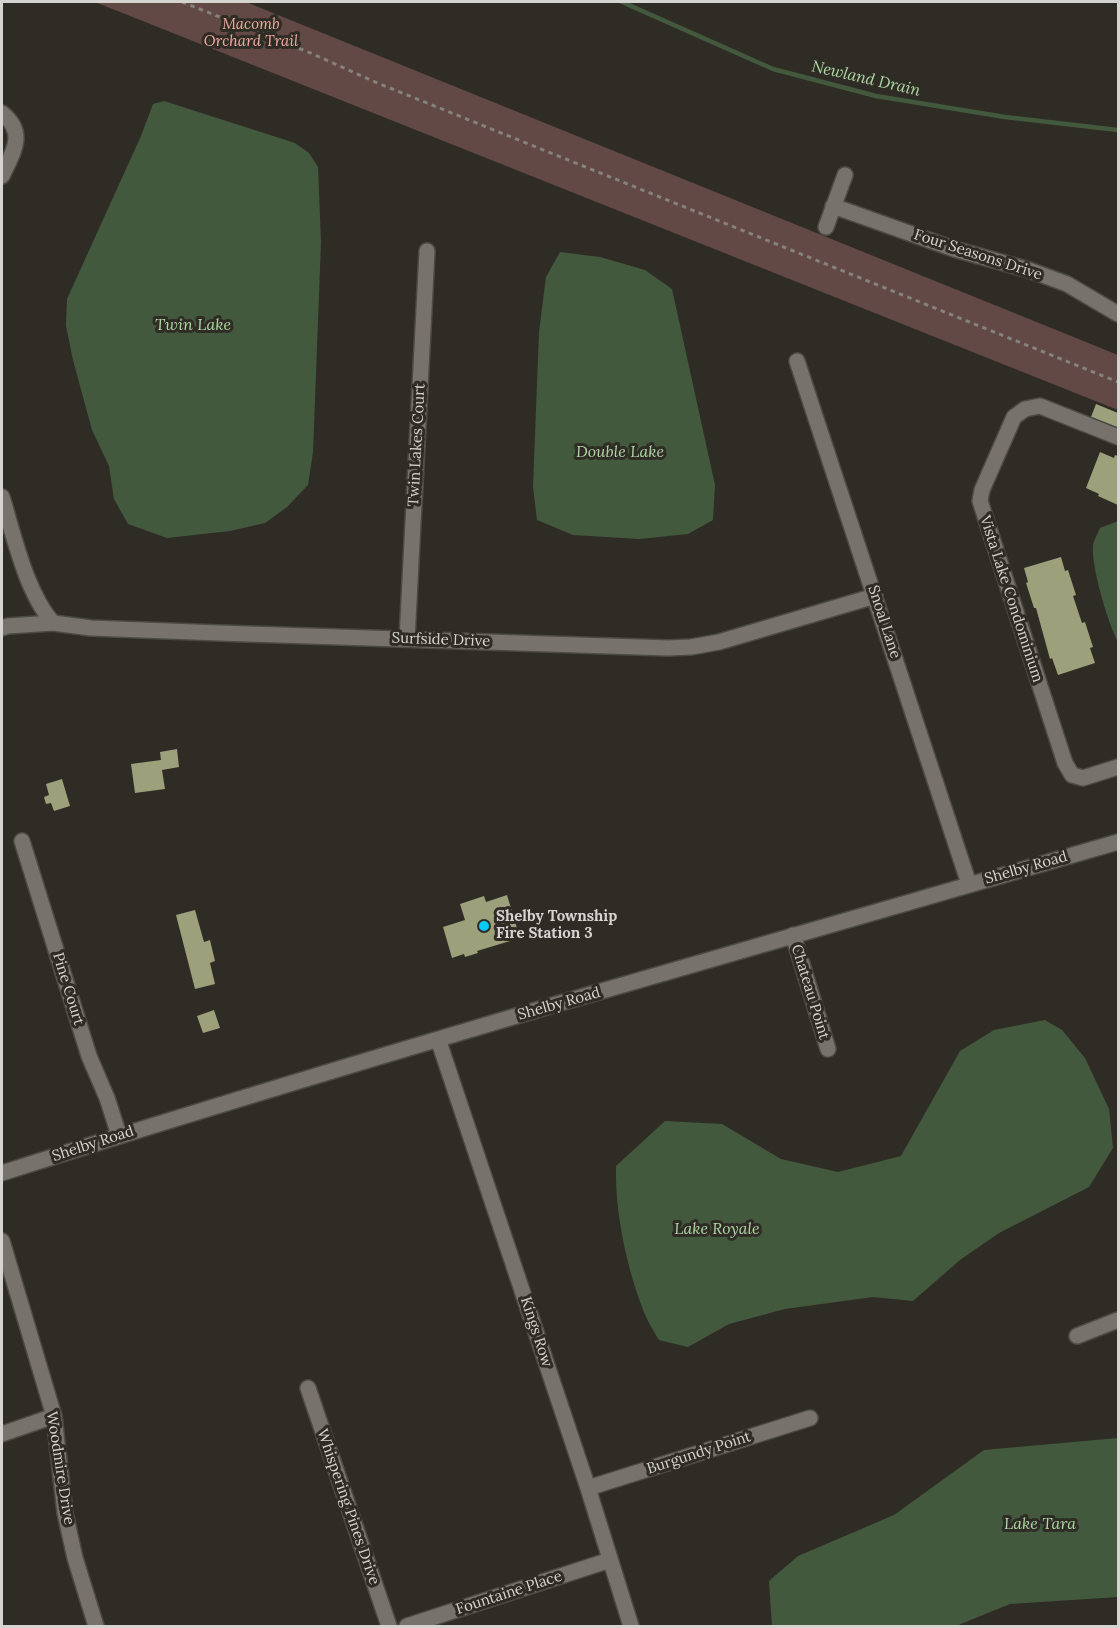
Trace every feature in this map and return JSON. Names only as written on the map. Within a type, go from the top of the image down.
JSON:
[{"type":"street","points":[[2,113],[15,128],[16,141],[2,176]]},
{"type":"street","points":[[826,227],[845,175]]},
{"type":"street","name":"Four Seasons Drive","points":[[833,206],[954,249],[1029,270],[1067,284],[1119,314]]},
{"type":"street","name":"Twin Lakes Court","points":[[407,639],[427,251]]},
{"type":"street","name":"Snoal Lane","points":[[797,361],[969,884]]},
{"type":"street","name":"Vista Lake Condominium","points":[[1119,437],[1041,406],[1025,409],[1014,417],[982,490],[980,501],[1065,763],[1072,775],[1083,778],[1119,767]]},
{"type":"street","points":[[2,497],[33,593],[42,611],[53,623]]},
{"type":"street","name":"Surfside Drive","points":[[2,628],[53,623],[114,629],[691,647],[719,642],[875,596]]},
{"type":"street","name":"Pine Court","points":[[22,840],[89,1056],[107,1098],[119,1135]]},
{"type":"street","name":"Shelby Road","points":[[2,1173],[119,1135],[438,1039],[1119,842]]},
{"type":"street","name":"Chateau Point","points":[[793,935],[828,1049]]},
{"type":"street","name":"Kings Row","points":[[438,1039],[588,1488],[631,1626]]},
{"type":"street","name":"Woodmire Drive","points":[[2,1241],[54,1416],[65,1513],[75,1558],[96,1626]]},
{"type":"street","points":[[1077,1336],[1119,1320]]},
{"type":"street","name":"Whispering Pines Drive","points":[[308,1388],[389,1626]]},
{"type":"street","points":[[2,1434],[54,1416]]},
{"type":"street","name":"Burgundy Point","points":[[588,1488],[810,1418]]},
{"type":"street","name":"Fountaine Place","points":[[407,1626],[610,1560]]},
{"type":"path","points":[[182,2],[1119,382]]},
{"type":"green space","name":"Macomb Orchard Trail","points":[[95,2],[246,2],[1118,355],[1118,410]]},
{"type":"water","name":"Twin Lake","points":[[164,101],[295,143],[309,153],[318,167],[321,242],[313,452],[308,485],[287,507],[265,523],[230,531],[167,538],[128,524],[114,499],[109,466],[92,430],[66,326],[67,299],[141,136],[153,104]]},
{"type":"water","name":"Double Lake","points":[[560,252],[600,257],[645,270],[672,289],[715,485],[713,520],[688,534],[639,539],[573,535],[537,520],[533,487],[539,332],[546,277]]},
{"type":"water","points":[[1118,521],[1118,642],[1101,595],[1093,545],[1100,528]]},
{"type":"water","name":"Lake Royale","points":[[1045,1020],[1062,1030],[1085,1058],[1109,1109],[1113,1148],[1089,1187],[999,1233],[960,1260],[913,1301],[873,1297],[785,1309],[729,1324],[688,1347],[659,1340],[644,1311],[626,1256],[617,1201],[616,1166],[665,1121],[722,1124],[781,1159],[838,1172],[901,1156],[960,1051],[994,1030]]},
{"type":"water","name":"Lake Tara","points":[[1118,1438],[1118,1597],[1010,1604],[956,1626],[772,1626],[769,1581],[798,1556],[894,1515],[984,1450]]},
{"type":"building","points":[[1096,404],[1118,413],[1118,428],[1091,417]]},
{"type":"building","points":[[1100,452],[1114,458],[1115,455],[1118,456],[1118,505],[1086,488]]},
{"type":"building","points":[[1061,557],[1076,595],[1073,596],[1082,623],[1085,622],[1093,647],[1090,648],[1095,663],[1058,675],[1052,658],[1050,659],[1036,608],[1034,608],[1026,583],[1028,582],[1024,568]]},
{"type":"building","points":[[177,749],[179,767],[162,770],[165,789],[135,793],[131,764],[161,760],[160,752]]},
{"type":"building","points":[[62,779],[70,806],[54,811],[51,803],[46,804],[44,797],[49,795],[46,784]]},
{"type":"building","points":[[507,895],[520,938],[465,957],[464,954],[452,958],[443,927],[465,920],[460,904],[484,896],[486,902]]},
{"type":"building","points":[[195,910],[204,942],[210,940],[215,961],[210,963],[215,984],[195,989],[176,915]]},
{"type":"building","points":[[214,1010],[220,1028],[203,1033],[197,1016]]},
{"type":"waterway","name":"Newland Drain","points":[[622,2],[773,69],[876,96],[1005,117],[1118,130]]},
{"type":"place","name":"Shelby Township Fire Station 3","points":[[484,926]]}]
